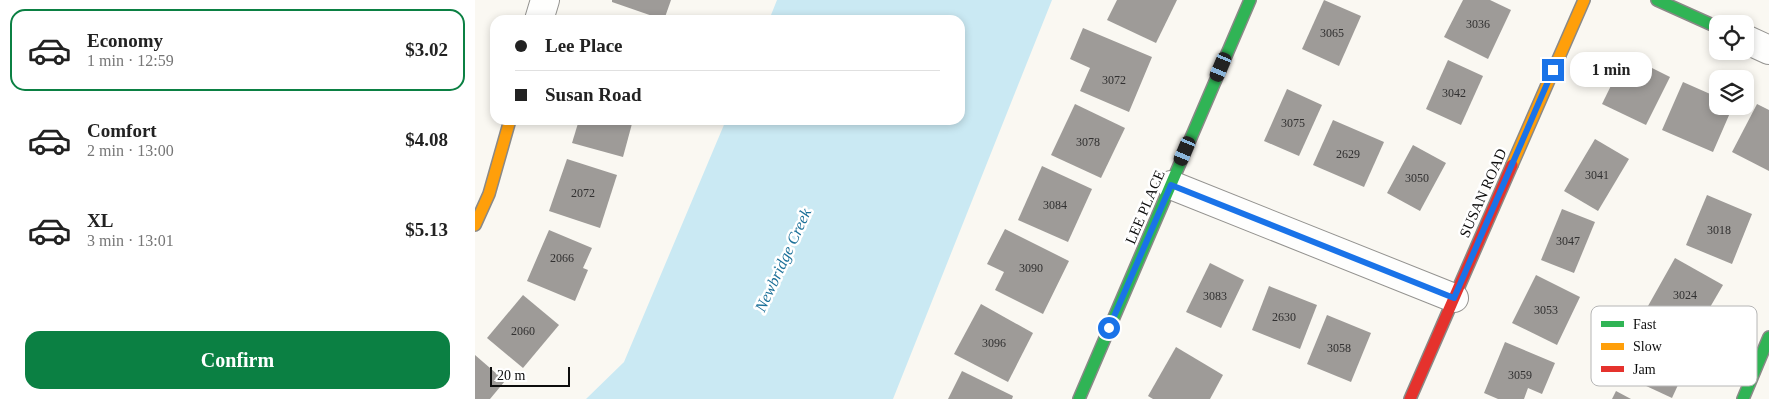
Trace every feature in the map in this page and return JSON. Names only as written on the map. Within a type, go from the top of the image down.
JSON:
[{"type":"street","points":[[540,15],[545,0]]},
{"type":"street","name":"LEE PLACE","points":[[1079,399],[1250,0]]},
{"type":"street","name":"SUSAN ROAD","points":[[1410,399],[1584,0]]},
{"type":"street","points":[[1657,0],[1709,23]]},
{"type":"street","points":[[1754,43],[1769,50]]},
{"type":"street","points":[[475,225],[489,194],[509,125]]},
{"type":"street","points":[[1171,185],[1454,298]]},
{"type":"street","points":[[1757,366],[1769,337]]},
{"type":"street","points":[[1743,399],[1748,386]]},
{"type":"water","name":"Newbridge Creek","points":[[777,0],[1052,0],[893,399],[586,399],[624,362],[724,125],[965,125],[965,15],[771,15]]},
{"type":"building","points":[[612,0],[671,0],[666,15],[650,15],[612,2]]},
{"type":"building","points":[[1117,0],[1177,0],[1156,43],[1107,20]]},
{"type":"building","points":[[1324,0],[1361,16],[1339,66],[1302,49]]},
{"type":"building","points":[[1463,0],[1490,0],[1511,10],[1488,59],[1444,37]]},
{"type":"building","points":[[1083,28],[1152,57],[1129,112],[1080,91],[1090,68],[1070,59]]},
{"type":"building","points":[[1626,55],[1670,77],[1646,125],[1602,104]]},
{"type":"building","points":[[1448,60],[1483,76],[1461,125],[1426,109]]},
{"type":"building","points":[[1683,82],[1709,93],[1709,115],[1729,115],[1713,152],[1662,130]]},
{"type":"building","points":[[1287,89],[1322,105],[1299,156],[1264,141]]},
{"type":"building","points":[[1075,104],[1125,128],[1101,178],[1051,155]]},
{"type":"building","points":[[1757,104],[1769,110],[1769,171],[1732,152],[1751,115],[1754,115]]},
{"type":"building","points":[[1333,120],[1384,142],[1364,187],[1313,165]]},
{"type":"building","points":[[577,125],[632,125],[623,157],[572,143]]},
{"type":"building","points":[[1595,139],[1629,159],[1598,211],[1564,191]]},
{"type":"building","points":[[1413,145],[1446,163],[1420,211],[1387,193]]},
{"type":"building","points":[[567,159],[617,175],[600,228],[549,211]]},
{"type":"building","points":[[1042,166],[1092,189],[1068,242],[1018,220]]},
{"type":"building","points":[[1707,195],[1752,214],[1732,264],[1686,245]]},
{"type":"building","points":[[1562,209],[1595,222],[1574,273],[1541,260]]},
{"type":"building","points":[[1005,229],[1069,261],[1043,314],[995,290],[1004,272],[987,264]]},
{"type":"building","points":[[549,230],[592,248],[583,268],[588,270],[575,301],[527,281]]},
{"type":"building","points":[[1675,258],[1723,285],[1711,306],[1648,306]]},
{"type":"building","points":[[1210,263],[1244,280],[1221,328],[1186,312]]},
{"type":"building","points":[[1536,275],[1580,297],[1557,345],[1512,323]]},
{"type":"building","points":[[1269,286],[1317,305],[1300,349],[1252,330]]},
{"type":"building","points":[[523,295],[559,325],[523,368],[487,338]]},
{"type":"building","points":[[981,304],[1033,333],[1008,382],[954,354]]},
{"type":"building","points":[[1327,315],[1371,333],[1351,382],[1307,364]]},
{"type":"building","points":[[1505,342],[1555,363],[1542,394],[1528,388],[1524,399],[1498,399],[1484,393]]},
{"type":"building","points":[[1176,347],[1223,375],[1210,399],[1153,399],[1148,396]]},
{"type":"building","points":[[475,355],[505,381],[490,399],[475,399]]},
{"type":"building","points":[[962,371],[1013,396],[1012,399],[948,399]]},
{"type":"building","points":[[1646,386],[1678,386],[1672,398]]},
{"type":"building","points":[[1616,391],[1631,399],[1612,399]]},
{"type":"traffic: fast","points":[[1079,399],[1250,0]]},
{"type":"traffic: fast","points":[[1657,0],[1709,23]]},
{"type":"traffic: fast","points":[[1757,366],[1769,337]]},
{"type":"traffic: fast","points":[[1743,399],[1748,386]]},
{"type":"traffic: slow","points":[[1512,165],[1584,0]]},
{"type":"traffic: slow","points":[[475,225],[489,194],[509,125]]},
{"type":"traffic: jam","points":[[1410,399],[1512,165]]},
{"type":"route","points":[[1109,328],[1171,185],[1454,298],[1553,70]]}]
